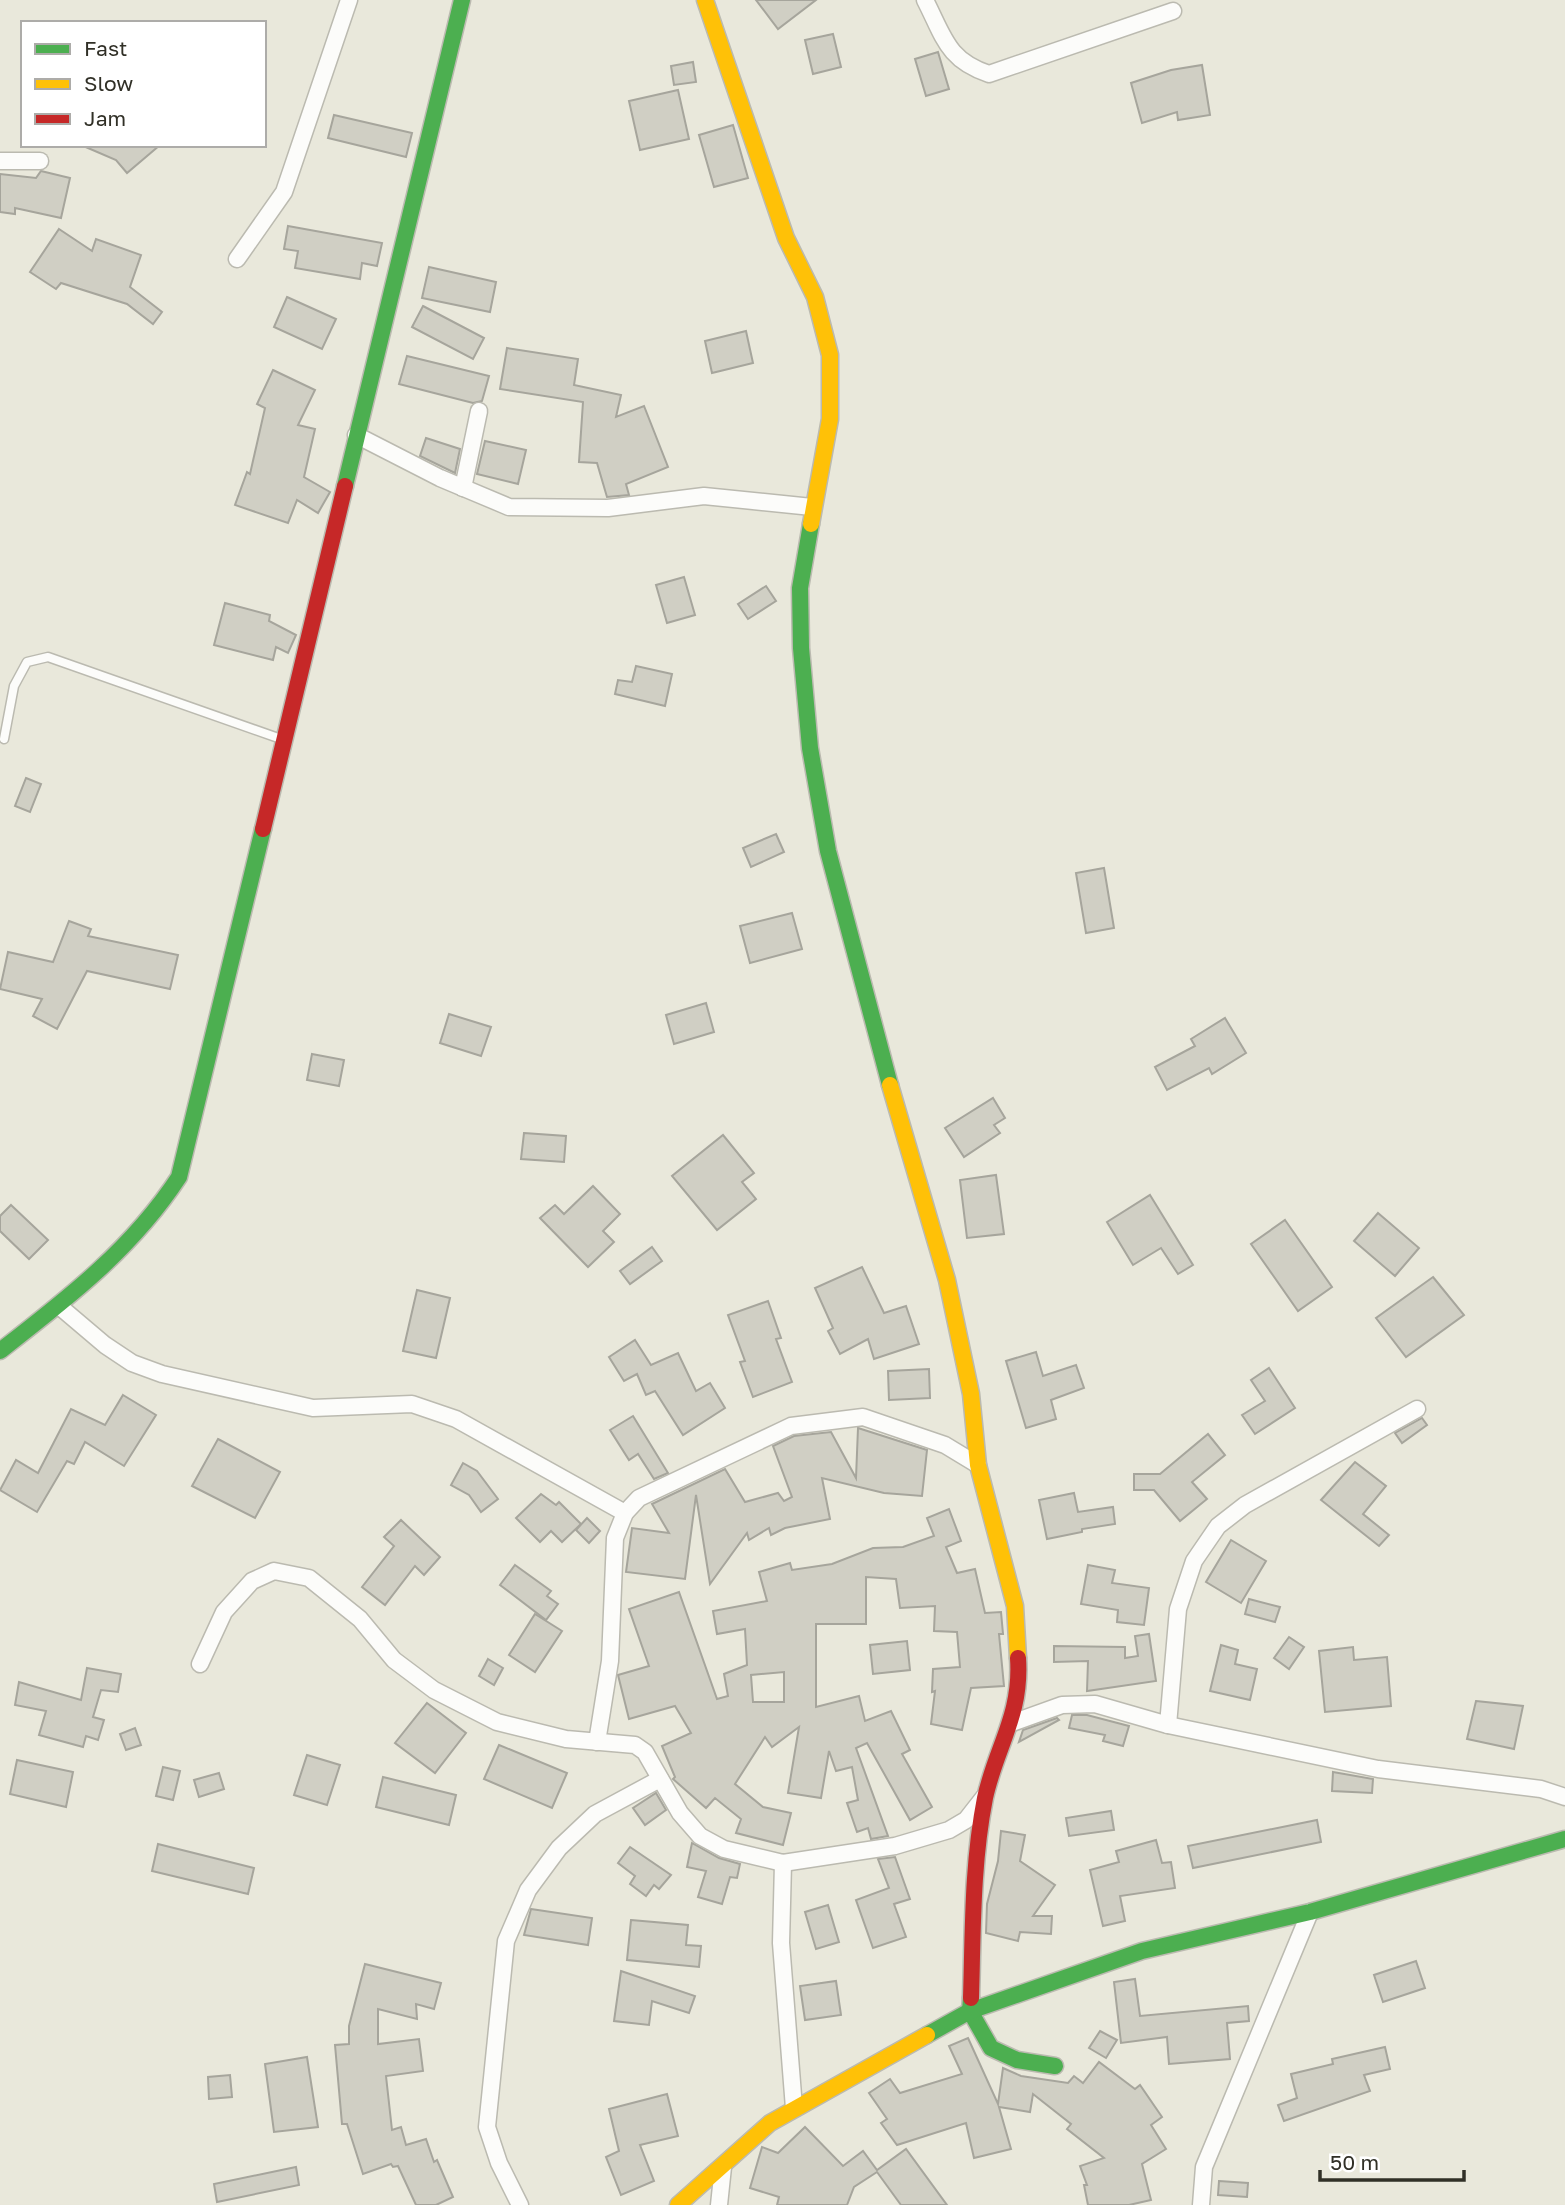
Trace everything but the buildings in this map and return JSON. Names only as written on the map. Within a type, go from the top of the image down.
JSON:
[{"type":"street","points":[[237,259],[284,192],[349,0]]},
{"type":"street","points":[[0,1351],[59,1306],[152,1220],[179,1177],[462,0]]},
{"type":"street","points":[[705,0],[786,238],[815,297],[830,355],[830,419],[812,507],[800,587],[801,649],[814,774],[828,851],[912,1168],[947,1280],[971,1394],[978,1465],[1015,1606],[1020,1681],[1012,1723],[986,1795],[976,1854],[970,2011],[991,2048],[1017,2060],[1055,2066]]},
{"type":"street","points":[[925,0],[952,52],[967,67],[989,74],[1173,11]]},
{"type":"street","points":[[0,161],[40,161]]},
{"type":"street","points":[[463,488],[479,411]]},
{"type":"street","points":[[356,435],[463,488],[509,507],[608,508],[704,496],[812,507]]},
{"type":"street","points":[[59,1306],[105,1345],[132,1363],[162,1374],[313,1408],[412,1404],[456,1419],[625,1513]]},
{"type":"street","points":[[1168,1725],[1178,1609],[1194,1561],[1218,1526],[1245,1505],[1417,1409]]},
{"type":"street","points":[[597,1742],[610,1661],[615,1538],[625,1513],[639,1499],[791,1426],[863,1418],[944,1445],[978,1465]]},
{"type":"street","points":[[200,1664],[224,1612],[251,1581],[274,1571],[309,1578],[360,1619],[394,1660],[434,1690],[497,1722],[566,1739],[635,1745],[645,1752],[680,1813],[700,1836],[724,1849],[783,1863],[895,1846],[949,1830],[966,1820],[986,1795]]},
{"type":"street","points":[[1012,1723],[1062,1705],[1095,1704],[1168,1725],[1378,1769],[1541,1789],[1565,1797]]},
{"type":"street","points":[[520,2205],[499,2163],[487,2127],[506,1941],[528,1890],[559,1848],[595,1815],[660,1779]]},
{"type":"street","points":[[678,2205],[771,2123],[970,2011],[1142,1951],[1310,1912],[1565,1839]]},
{"type":"street","points":[[783,1863],[781,1942],[794,2108]]},
{"type":"street","points":[[1201,2205],[1204,2167],[1310,1912]]},
{"type":"street","points":[[719,2205],[723,2167]]},
{"type":"lane","points":[[4,739],[14,685],[27,662],[48,657],[284,740]]},
{"type":"traffic: fast","points":[[345,486],[462,0]]},
{"type":"traffic: fast","points":[[811,524],[800,588],[801,648],[810,748],[828,851],[890,1085]]},
{"type":"traffic: fast","points":[[0,1351],[97,1272],[141,1227],[179,1177],[263,829]]},
{"type":"traffic: fast","points":[[927,2035],[970,2011],[1142,1951],[1310,1912],[1565,1839]]},
{"type":"traffic: fast","points":[[971,1998],[970,2011],[991,2048],[1017,2060],[1055,2066]]},
{"type":"traffic: slow","points":[[705,0],[786,238],[815,297],[830,355],[830,419],[811,524]]},
{"type":"traffic: slow","points":[[890,1085],[947,1280],[971,1394],[978,1465],[1015,1606],[1018,1658]]},
{"type":"traffic: slow","points":[[678,2205],[770,2123],[927,2035]]},
{"type":"traffic: jam","points":[[263,829],[345,486]]},
{"type":"traffic: jam","points":[[971,1998],[974,1898],[981,1823],[985,1798],[1016,1697],[1018,1658]]}]
